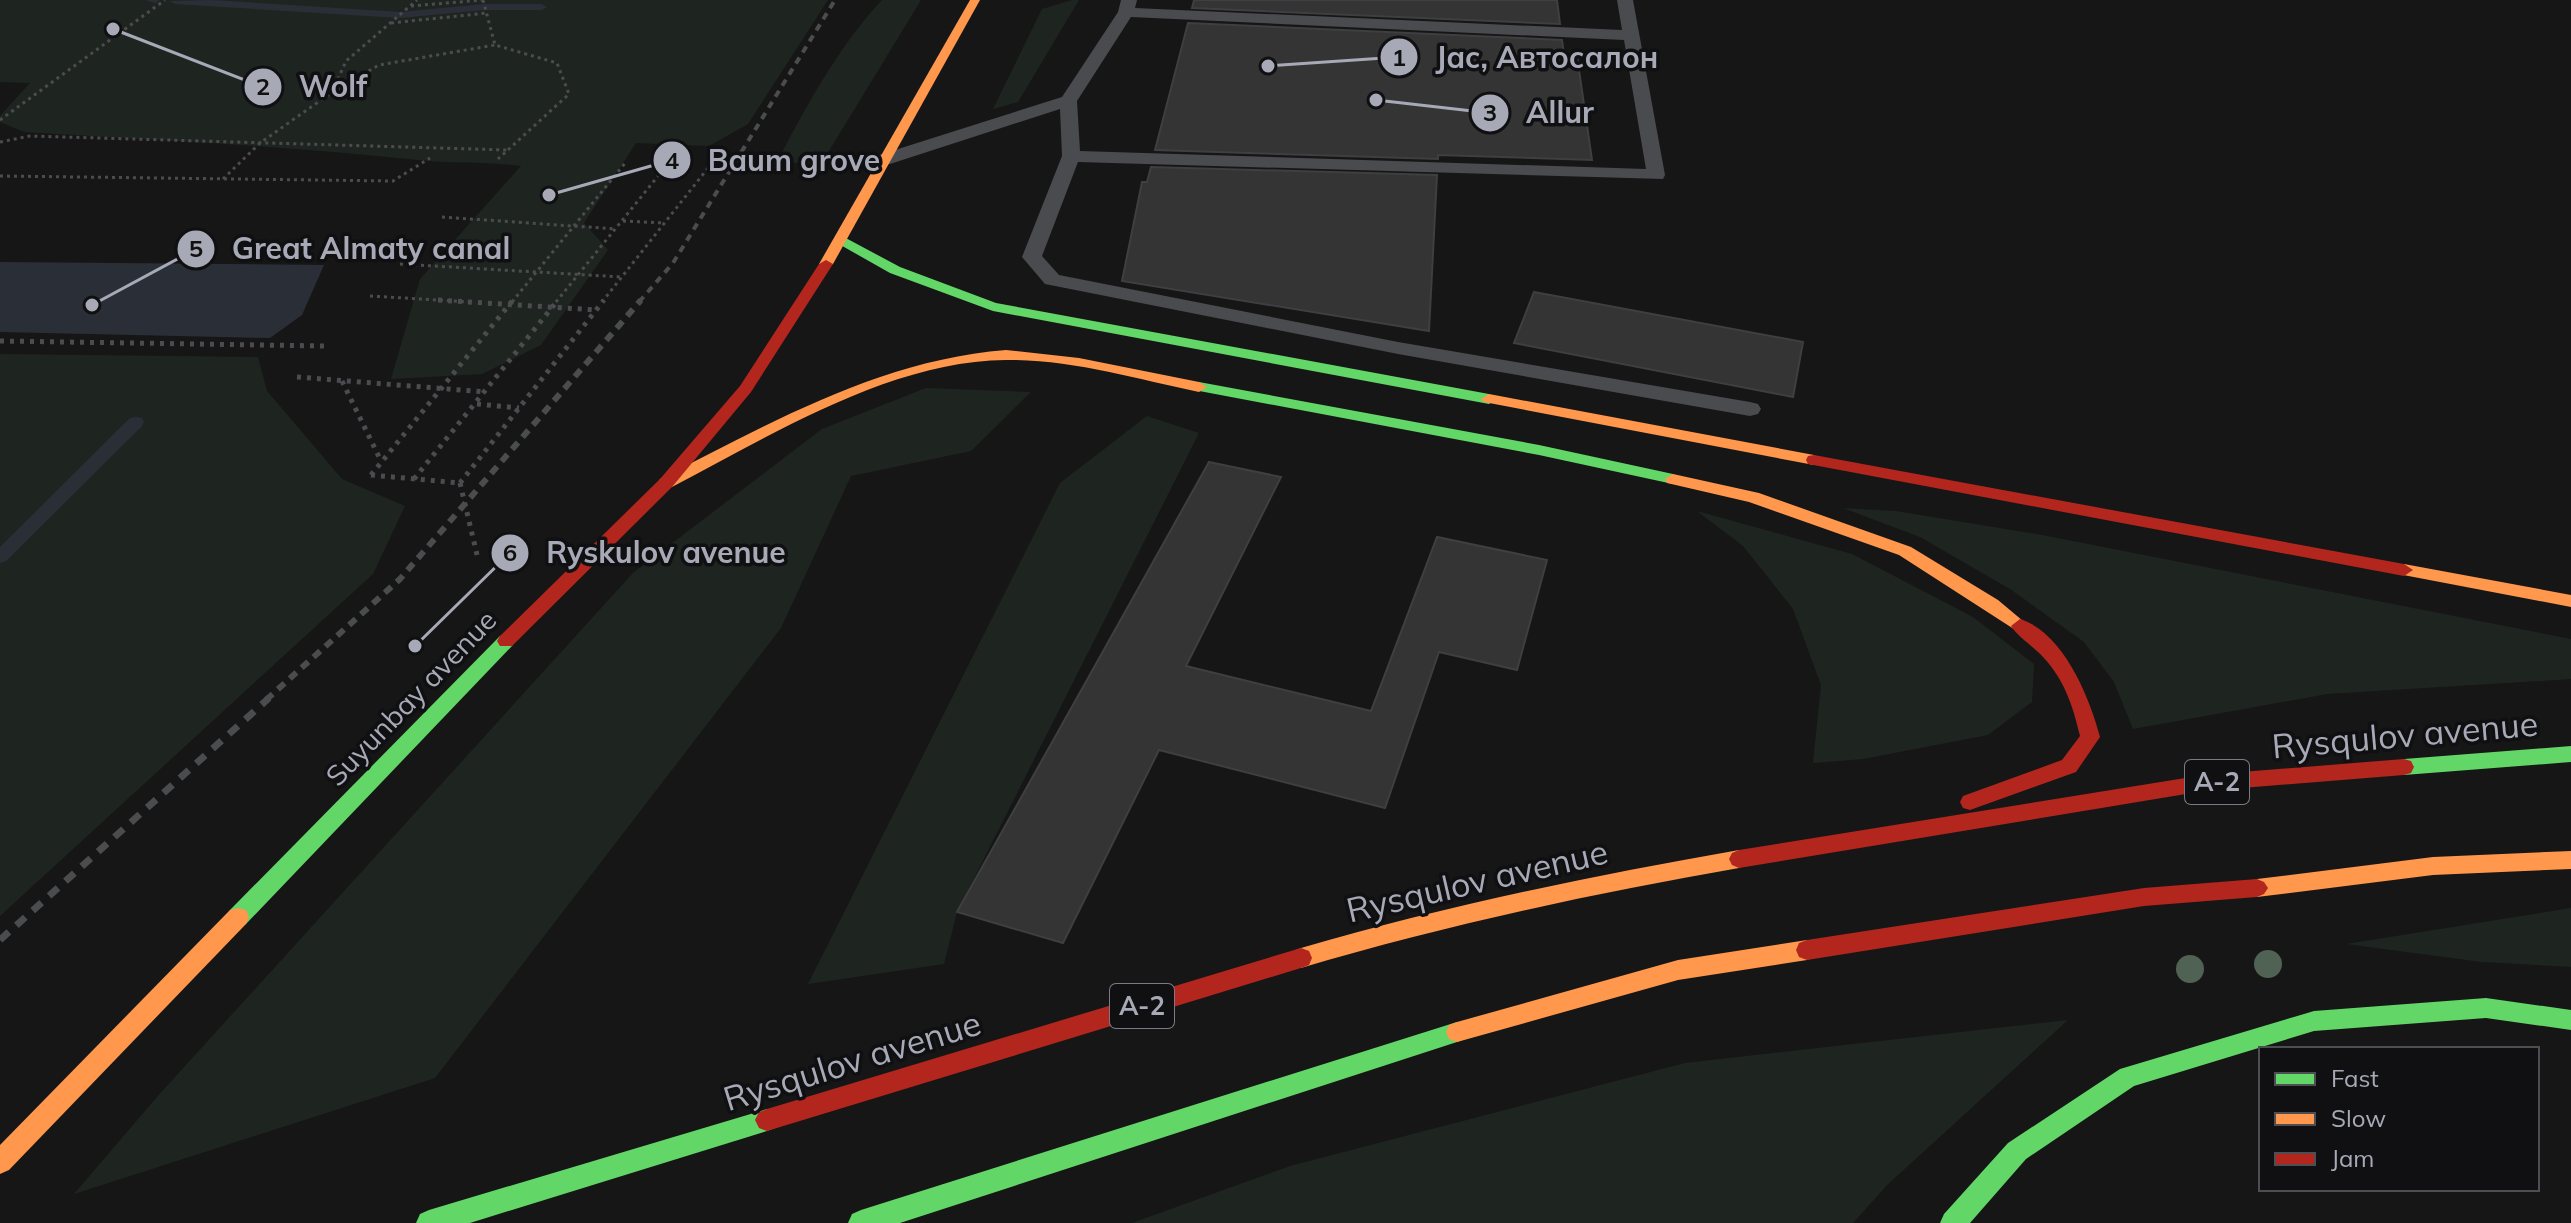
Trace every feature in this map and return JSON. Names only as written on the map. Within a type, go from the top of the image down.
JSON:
[{"type":"main road","name":"Suyunbay avenue","points":[[0,1162],[501,646],[666,483],[746,389],[842,240],[883,160],[975,0]]},
{"type":"main road","points":[[842,240],[895,270],[993,307],[1376,398],[1539,450],[1753,497],[1905,551],[1992,605],[2051,650],[2081,695],[2090,737],[2069,766],[1867,840]]},
{"type":"main road","points":[[666,483],[861,388],[930,366],[996,356],[1049,359],[1376,398],[2571,601]]},
{"type":"main road","name":"Rysqulov avenue","points":[[429,1223],[1349,943],[1601,882],[2204,783],[2571,754]]},
{"type":"main road","points":[[861,1223],[1433,1039],[1678,970],[2144,897],[2239,890],[2433,866],[2571,860]]},
{"type":"main road","points":[[1953,1223],[2017,1151],[2128,1077],[2314,1021],[2486,1008],[2571,1020]]},
{"type":"lane","points":[[1071,156],[1656,175],[1625,0]]},
{"type":"lane","points":[[1631,35],[1127,6],[1068,101],[1071,156],[1032,257],[1052,280],[1398,348],[1750,409]]},
{"type":"lane","points":[[883,160],[1068,101]]},
{"type":"lane","points":[[1376,398],[1398,348]]},
{"type":"path","points":[[0,120],[165,0]]},
{"type":"path","points":[[331,93],[346,61],[417,0]]},
{"type":"path","points":[[410,6],[483,0],[495,45]]},
{"type":"path","points":[[390,24],[487,13]]},
{"type":"path","points":[[223,179],[260,143],[331,93],[379,65],[495,45],[557,63],[569,94],[498,159]]},
{"type":"path","points":[[0,142],[30,136],[507,150]]},
{"type":"path","points":[[0,176],[393,181],[430,158]]},
{"type":"path","points":[[460,483],[371,475],[626,162]]},
{"type":"path","points":[[414,479],[667,165]]},
{"type":"path","points":[[460,483],[708,168]]},
{"type":"path","points":[[442,217],[616,229]]},
{"type":"path","points":[[622,221],[664,223]]},
{"type":"path","points":[[400,264],[622,277]]},
{"type":"path","points":[[370,296],[596,310]]},
{"type":"path","points":[[0,341],[325,346]]},
{"type":"path","points":[[297,377],[486,392]]},
{"type":"path","points":[[342,381],[381,461]]},
{"type":"path","points":[[476,404],[519,408]]},
{"type":"path","points":[[460,483],[478,559]]},
{"type":"shaded area","points":[[0,0],[828,0],[748,124],[709,146],[636,143],[584,223],[608,250],[541,345],[482,374],[391,379],[420,279],[521,166],[24,132],[0,122],[0,116],[30,83],[0,82]]},
{"type":"shaded area","points":[[882,0],[921,0],[821,164],[777,162],[838,57]]},
{"type":"shaded area","points":[[1079,0],[1018,102],[993,109],[1042,9]]},
{"type":"shaded area","points":[[0,262],[324,265],[302,315],[270,338],[0,332]]},
{"type":"shaded area","points":[[0,354],[258,357],[267,391],[342,479],[405,506],[373,574],[0,916]]},
{"type":"shaded area","points":[[926,388],[1031,392],[971,451],[851,476],[781,628],[435,1078],[74,1194],[156,1098],[633,573],[822,429]]},
{"type":"shaded area","points":[[1147,416],[1199,433],[957,912],[944,964],[808,984],[1060,483]]},
{"type":"shaded area","points":[[1843,508],[1896,511],[2042,535],[2571,639],[2571,679],[2327,694],[2133,729],[2114,682],[2084,642],[2010,589],[1920,537]]},
{"type":"shaded area","points":[[1697,511],[1852,554],[1973,617],[2034,664],[2032,702],[1988,735],[1863,759],[1813,763],[1821,685],[1793,609],[1743,546]]},
{"type":"shaded area","points":[[2571,908],[2571,967],[2482,962],[2346,944]]},
{"type":"shaded area","points":[[2068,1020],[1887,1185],[1853,1223],[1132,1223],[1290,1166],[1685,1063]]},
{"type":"building","points":[[1194,0],[1557,0],[1560,24],[1192,8]]},
{"type":"building","points":[[1188,23],[1562,40],[1564,55],[1577,56],[1592,160],[1438,155],[1438,159],[1155,150]]},
{"type":"building","points":[[1151,167],[1437,175],[1429,331],[1122,281],[1142,182],[1147,182]]},
{"type":"building","points":[[1534,292],[1803,342],[1793,397],[1514,343]]},
{"type":"building","points":[[1209,462],[1281,477],[1186,666],[1371,711],[1437,537],[1547,560],[1517,670],[1439,652],[1385,808],[1159,750],[1063,943],[957,912]]},
{"type":"waterway","points":[[175,1],[400,15],[485,7],[541,7]]},
{"type":"waterway","points":[[0,557],[136,422]]},
{"type":"railway","points":[[639,302],[673,263],[835,0]]},
{"type":"railway","points":[[266,700],[400,579],[641,300]]},
{"type":"railway","points":[[0,940],[269,698]]},
{"type":"traffic: fast","points":[[842,240],[895,270],[993,307],[1489,399]]},
{"type":"traffic: fast","points":[[1199,387],[1539,450],[1673,479]]},
{"type":"traffic: fast","points":[[238,917],[506,641]]},
{"type":"traffic: fast","points":[[2404,767],[2571,754]]},
{"type":"traffic: fast","points":[[1953,1223],[2017,1151],[2128,1077],[2314,1021],[2486,1008],[2571,1020]]},
{"type":"traffic: fast","points":[[861,1223],[1457,1032]]},
{"type":"traffic: fast","points":[[429,1223],[767,1120]]},
{"type":"traffic: slow","points":[[826,264],[975,0]]},
{"type":"traffic: slow","points":[[666,483],[831,401],[921,368],[965,358],[1030,356],[1199,387]]},
{"type":"traffic: slow","points":[[1489,399],[1814,460]]},
{"type":"traffic: slow","points":[[1673,479],[1753,497],[1905,551],[2020,626]]},
{"type":"traffic: slow","points":[[2404,570],[2571,601]]},
{"type":"traffic: slow","points":[[1301,958],[1409,927],[1518,901],[1739,859]]},
{"type":"traffic: slow","points":[[2257,888],[2433,866],[2571,860]]},
{"type":"traffic: slow","points":[[0,1162],[238,917]]},
{"type":"traffic: slow","points":[[1457,1032],[1678,970],[1807,950]]},
{"type":"traffic: jam","points":[[506,641],[666,483],[746,389],[826,264]]},
{"type":"traffic: jam","points":[[1814,460],[2404,570]]},
{"type":"traffic: jam","points":[[1970,802],[2069,766],[2090,737],[2080,701],[2067,674],[2048,650],[2020,626]]},
{"type":"traffic: jam","points":[[1739,859],[2204,783],[2404,767]]},
{"type":"traffic: jam","points":[[1807,950],[2144,897],[2257,888]]},
{"type":"traffic: jam","points":[[767,1120],[1301,958]]},
{"type":"place","name":"Wolf","points":[[113,29]]},
{"type":"place","name":"Jac, Автосалон","points":[[1268,66]]},
{"type":"place","name":"Allur","points":[[1376,100]]},
{"type":"place","name":"Baum grove","points":[[549,195]]},
{"type":"place","name":"Great Almaty canal","points":[[92,305]]},
{"type":"place","name":"Ryskulov avenue","points":[[415,646]]}]
